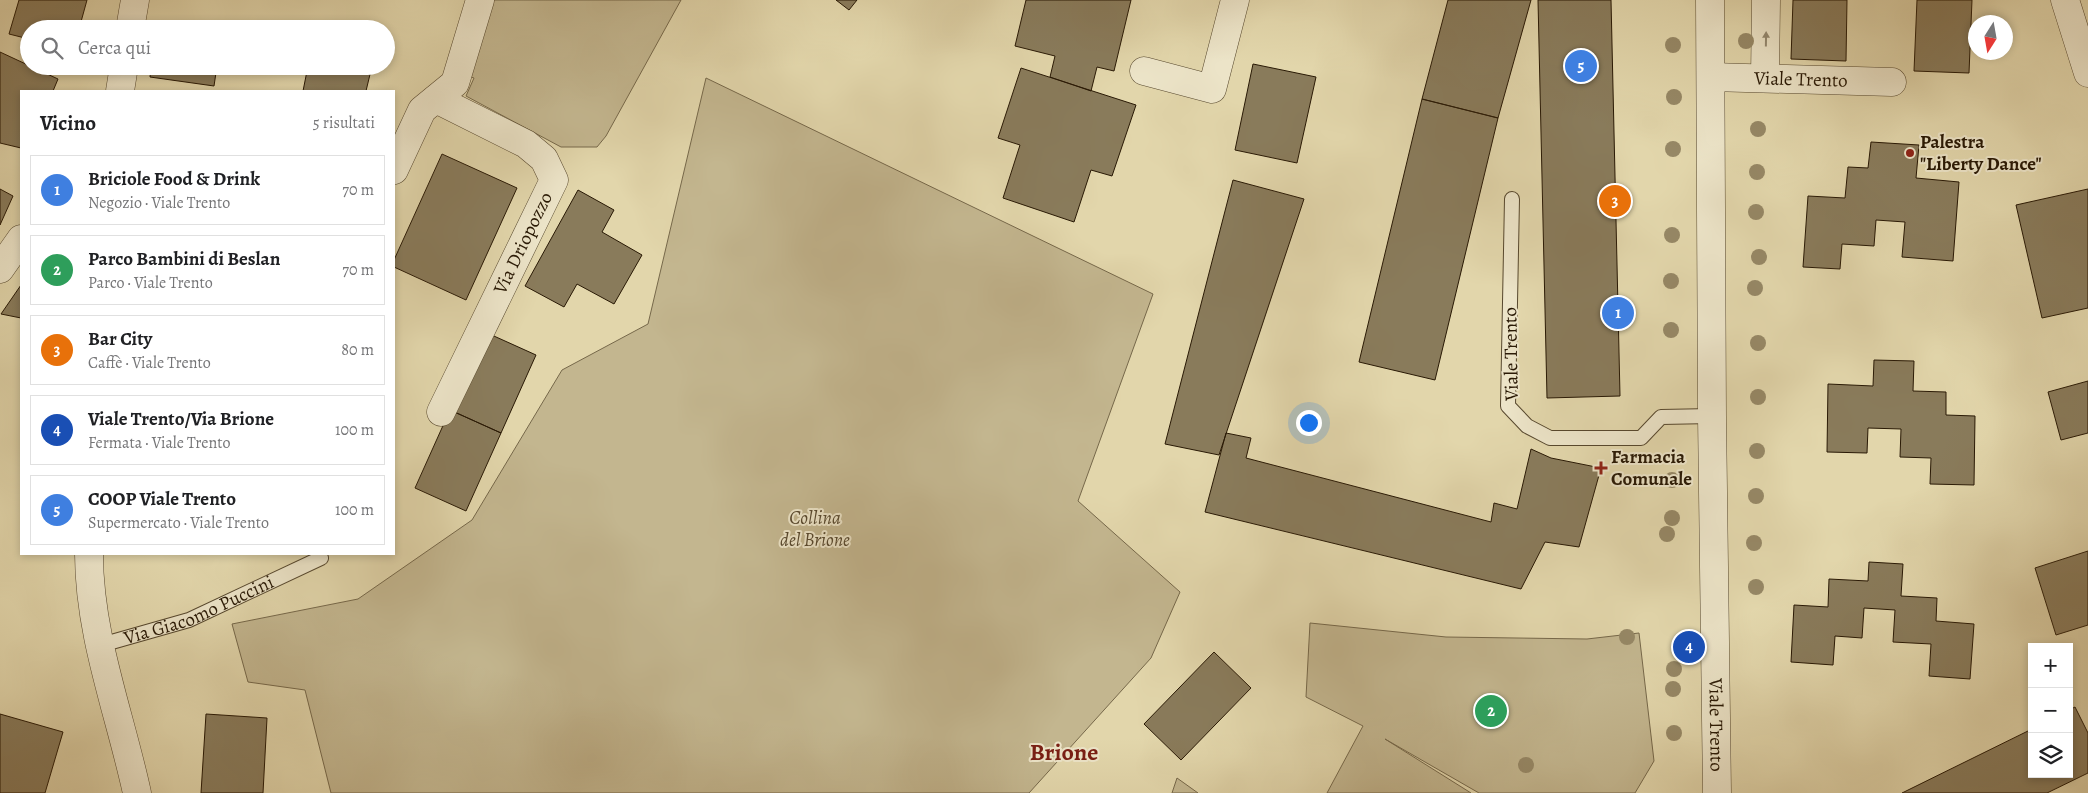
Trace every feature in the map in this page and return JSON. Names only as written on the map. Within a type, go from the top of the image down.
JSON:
[{"type":"street","points":[[132,20],[135,0]]},
{"type":"street","points":[[395,168],[422,110],[455,82],[480,0]]},
{"type":"street","points":[[1144,71],[1212,89],[1235,0]]},
{"type":"street","name":"Viale Trento","points":[[1710,0],[1712,416],[1717,793]]},
{"type":"street","points":[[1766,0],[1766,78]]},
{"type":"street","points":[[2065,0],[2088,73]]},
{"type":"street","points":[[120,90],[123,75]]},
{"type":"street","name":"Viale Trento","points":[[1711,77],[1892,82]]},
{"type":"street","name":"Via Driopozzo","points":[[436,98],[526,144],[544,159],[554,180],[441,412]]},
{"type":"street","points":[[0,269],[20,240]]},
{"type":"street","name":"Via Giacomo Puccini","points":[[89,555],[89,580],[108,685],[137,793]]},
{"type":"lane","name":"Viale Trento","points":[[1512,200],[1508,406],[1527,426],[1550,438],[1641,438],[1661,417],[1712,416]]},
{"type":"lane","name":"Via Giacomo Puccini","points":[[101,645],[190,620],[322,558]]},
{"type":"green space","points":[[481,0],[681,0],[606,136],[597,147],[561,147],[466,96],[474,78],[463,74]]},
{"type":"green space","name":"Collina del Brione","points":[[706,78],[1153,294],[1078,501],[1180,592],[1151,658],[1029,793],[331,793],[305,690],[248,682],[232,624],[358,599],[472,520],[562,370],[648,324]]},
{"type":"green space","points":[[1310,623],[1446,637],[1587,639],[1639,633],[1654,761],[1635,793],[1479,793],[1385,739],[1471,793],[1327,793],[1363,726],[1306,697]]},
{"type":"green space","points":[[1177,778],[1198,793],[1172,793]]},
{"type":"building","points":[[19,0],[87,0],[81,20],[20,20],[20,37],[9,34]]},
{"type":"building","points":[[836,0],[857,0],[849,10]]},
{"type":"building","points":[[1026,0],[1131,0],[1114,71],[1097,67],[1091,91],[1050,77],[1055,56],[1015,46]]},
{"type":"building","points":[[1448,0],[1531,0],[1498,118],[1422,99]]},
{"type":"building","points":[[1538,0],[1611,0],[1620,396],[1547,398]]},
{"type":"building","points":[[1793,0],[1847,0],[1846,61],[1791,59]]},
{"type":"building","points":[[1917,0],[1972,0],[1971,15],[1968,15],[1969,73],[1914,71]]},
{"type":"building","points":[[0,52],[20,61],[20,75],[49,75],[58,79],[53,90],[20,90],[20,148],[0,143]]},
{"type":"building","points":[[1253,64],[1316,77],[1297,163],[1235,150]]},
{"type":"building","points":[[1021,68],[1136,105],[1112,176],[1091,170],[1074,222],[1003,198],[1020,145],[998,138]]},
{"type":"building","points":[[150,75],[216,75],[214,86],[150,77]]},
{"type":"building","points":[[306,75],[370,75],[366,90],[303,90]]},
{"type":"building","points":[[1422,99],[1498,118],[1435,380],[1359,362]]},
{"type":"building","points":[[1871,142],[1919,145],[1916,178],[1959,182],[1953,261],[1902,257],[1905,222],[1876,220],[1874,246],[1842,244],[1840,269],[1803,267],[1808,196],[1845,198],[1848,167],[1868,168]]},
{"type":"building","points":[[442,154],[517,188],[466,300],[395,267],[395,258]]},
{"type":"building","points":[[1233,180],[1304,199],[1219,455],[1165,444]]},
{"type":"building","points":[[0,189],[13,196],[0,225]]},
{"type":"building","points":[[2088,189],[2088,308],[2042,318],[2016,205]]},
{"type":"building","points":[[578,190],[614,210],[602,232],[642,255],[614,304],[577,284],[564,307],[525,286]]},
{"type":"building","points":[[20,286],[20,318],[1,314]]},
{"type":"building","points":[[485,332],[536,355],[501,433],[450,410]]},
{"type":"building","points":[[1874,360],[1914,361],[1913,391],[1946,392],[1946,415],[1975,416],[1974,485],[1930,484],[1931,458],[1900,457],[1901,429],[1868,428],[1867,453],[1827,452],[1828,384],[1873,386]]},
{"type":"building","points":[[2088,381],[2088,433],[2061,440],[2048,392]]},
{"type":"building","points":[[450,410],[501,433],[466,511],[415,488]]},
{"type":"building","points":[[1226,433],[1251,438],[1246,458],[1491,522],[1494,503],[1517,509],[1531,449],[1551,458],[1601,468],[1579,547],[1545,542],[1521,589],[1205,512]]},
{"type":"building","points":[[2088,551],[2088,625],[2056,635],[2035,568]]},
{"type":"building","points":[[1869,562],[1903,564],[1901,596],[1937,598],[1936,621],[1974,624],[1970,679],[1929,676],[1931,644],[1893,642],[1895,610],[1864,608],[1862,638],[1835,636],[1833,665],[1791,662],[1794,605],[1828,607],[1829,579],[1868,581]]},
{"type":"building","points":[[1214,652],[1251,688],[1181,760],[1144,724]]},
{"type":"building","points":[[2075,707],[2088,733],[2088,773],[2047,793],[1902,793],[2028,731],[2028,778],[2073,778],[2073,708]]},
{"type":"building","points":[[0,714],[63,732],[45,793],[0,793]]},
{"type":"building","points":[[206,714],[267,718],[263,793],[201,793]]},
{"type":"place","name":"COOP Viale Trento","points":[[1581,66]]},
{"type":"place","name":"Palestra \"Liberty Dance\"","points":[[1910,153]]},
{"type":"place","name":"Bar City","points":[[1615,201]]},
{"type":"place","name":"Briciole Food & Drink","points":[[1618,313]]},
{"type":"place","name":"Farmacia Comunale","points":[[1601,468]]},
{"type":"place","name":"Viale Trento/Via Brione","points":[[1689,647]]},
{"type":"place","name":"Parco Bambini di Beslan","points":[[1491,711]]},
{"type":"district","name":"Brione","points":[[1064,752]]}]
